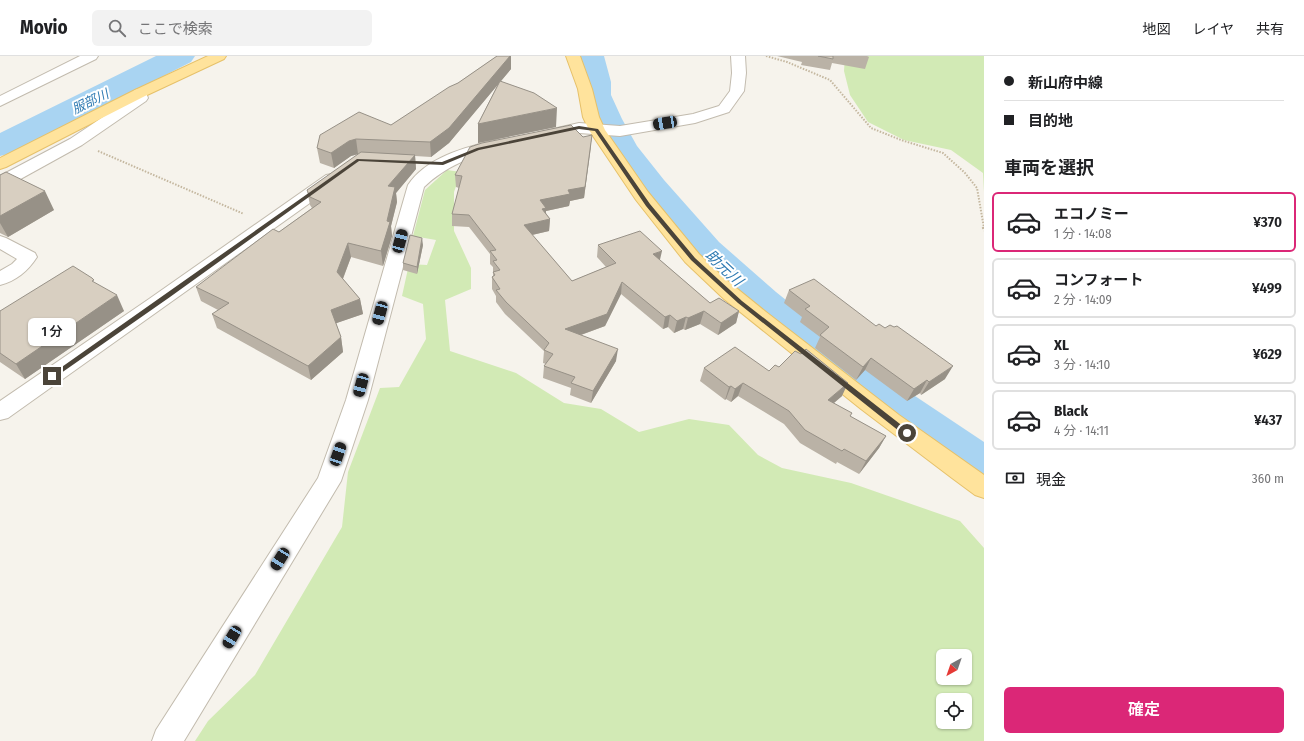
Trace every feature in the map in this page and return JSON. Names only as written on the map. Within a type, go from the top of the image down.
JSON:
[{"type":"main road","points":[[0,164],[140,92],[219,56]]},
{"type":"main road","points":[[573,56],[585,88],[591,117],[597,130],[648,205],[693,259],[740,302],[907,433],[984,488]]},
{"type":"street","points":[[0,102],[91,56]]},
{"type":"street","points":[[167,741],[328,481],[357,400],[416,185],[429,172],[453,158],[478,149],[579,128],[620,131],[695,118],[724,109],[737,91],[739,73],[738,56]]},
{"type":"street","points":[[0,183],[76,142],[141,98],[140,92]]},
{"type":"street","points":[[417,163],[443,164]]},
{"type":"street","points":[[0,412],[346,169]]},
{"type":"street","points":[[0,242],[28,257],[19,268],[0,279]]},
{"type":"path","points":[[766,56],[787,62],[830,80],[871,128],[900,140],[943,153],[965,173],[976,188],[984,231]]},
{"type":"path","points":[[76,142],[268,225]]},
{"type":"green space","points":[[845,56],[984,56],[984,192],[983,173],[951,150],[904,140],[868,122],[850,95],[844,71]]},
{"type":"green space","points":[[447,170],[461,172],[454,192],[454,231],[471,268],[471,289],[445,300],[450,351],[516,373],[564,403],[601,409],[639,432],[689,419],[729,425],[758,455],[782,468],[851,483],[960,521],[984,548],[984,741],[195,741],[208,721],[255,675],[342,527],[348,472],[380,388],[399,387],[426,339],[423,304],[402,296],[409,264],[427,265],[436,240],[413,236],[425,190]]},
{"type":"building","points":[[497,56],[510,56],[449,128],[430,142],[356,139],[349,141],[331,153],[317,148],[320,135],[359,112],[391,125],[449,87],[458,83]]},
{"type":"building","points":[[818,56],[833,56],[833,59]]},
{"type":"building","points":[[500,81],[534,93],[557,108],[478,124]]},
{"type":"building","points":[[571,125],[583,137],[592,135],[585,187],[568,190],[570,194],[540,200],[546,208],[542,209],[550,219],[524,225],[572,281],[616,263],[598,245],[640,231],[662,251],[653,254],[710,303],[719,298],[739,311],[721,323],[704,311],[677,321],[670,315],[665,317],[622,282],[607,314],[565,329],[618,349],[593,391],[571,383],[575,377],[544,366],[553,354],[544,350],[549,343],[506,302],[496,290],[500,289],[492,277],[495,275],[493,272],[500,270],[493,261],[497,260],[490,251],[496,250],[469,215],[452,214],[462,176],[455,175],[470,147],[482,143]]},
{"type":"building","points":[[361,152],[415,155],[388,186],[395,187],[387,221],[390,222],[381,251],[348,243],[337,272],[360,299],[331,310],[341,337],[308,366],[212,314],[229,303],[196,287],[273,229],[279,232],[321,202],[310,197],[307,190]]},
{"type":"building","points":[[6,172],[45,191],[0,216],[0,175]]},
{"type":"building","points":[[410,235],[422,238],[417,267],[403,263]]},
{"type":"building","points":[[73,266],[92,278],[94,280],[92,281],[117,295],[16,364],[0,353],[0,311]]},
{"type":"building","points":[[814,279],[876,326],[879,324],[885,328],[890,325],[894,327],[897,326],[953,366],[929,382],[927,380],[914,389],[871,358],[863,367],[820,335],[829,327],[805,309],[810,306],[789,290]]},
{"type":"building","points":[[735,347],[769,371],[775,365],[779,367],[795,351],[801,354],[806,349],[848,383],[828,400],[852,413],[850,416],[886,436],[866,461],[844,449],[842,451],[805,430],[789,411],[743,383],[735,389],[731,386],[729,387],[704,368]]},
{"type":"waterway","name":"服部川","points":[[0,146],[180,56]]},
{"type":"waterway","name":"助元川","points":[[589,56],[595,82],[595,95],[605,119],[621,149],[651,188],[705,251],[761,302],[826,356],[880,397],[984,469]]},
{"type":"route","points":[[52,376],[168,296],[358,160],[443,164],[453,158],[478,149],[579,128],[597,130],[622,170],[648,205],[693,259],[740,302],[907,433]]}]
